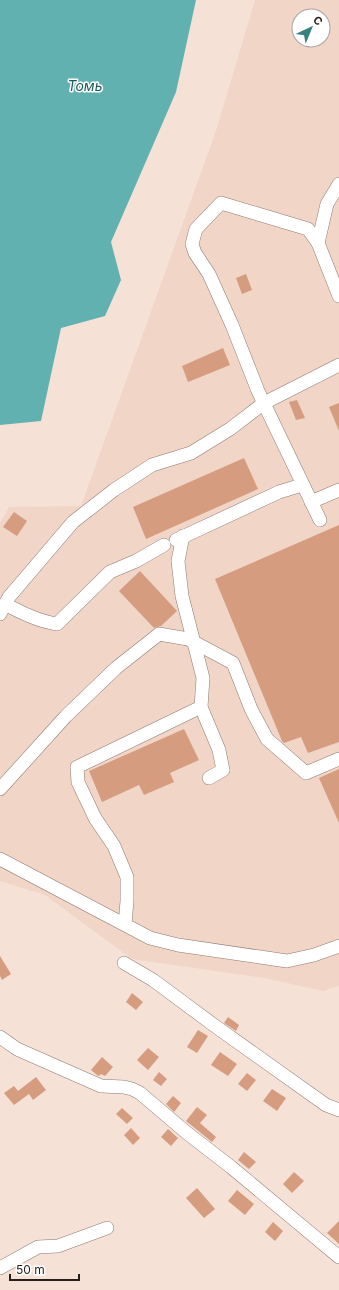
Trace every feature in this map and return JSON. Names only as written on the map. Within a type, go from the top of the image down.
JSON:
[{"type":"street","points":[[318,243],[327,204],[339,184]]},
{"type":"street","points":[[320,520],[258,392],[232,325],[208,274],[195,253],[192,244],[196,229],[221,203],[308,229],[318,243],[339,296]]},
{"type":"street","points":[[302,485],[279,492],[183,536],[136,562],[110,572],[57,624],[44,622],[3,609],[9,597],[74,522],[114,490],[152,465],[191,453],[230,429],[264,403],[339,365]]},
{"type":"street","points":[[311,502],[339,490]]},
{"type":"street","points":[[183,536],[178,561],[182,596],[203,678],[201,708],[219,750],[223,770],[209,778]]},
{"type":"street","points":[[0,789],[71,711],[116,668],[159,634],[188,639],[233,663],[251,709],[267,739],[298,768],[306,773],[339,760]]},
{"type":"street","points":[[125,924],[127,901],[126,876],[114,846],[95,818],[78,782],[77,767],[201,708]]},
{"type":"street","points":[[0,859],[150,938],[178,945],[287,960],[314,955],[339,946]]},
{"type":"street","points":[[124,963],[153,980],[214,1026],[326,1105],[339,1110]]},
{"type":"street","points":[[0,1037],[17,1049],[101,1086],[124,1086],[140,1093],[187,1133],[231,1166],[339,1257]]},
{"type":"street","points":[[0,1268],[38,1247],[58,1246],[107,1228]]},
{"type":"shaded area","points":[[255,0],[339,0],[339,986],[323,991],[265,978],[132,959],[45,895],[0,881],[0,523],[9,507],[81,506],[216,131]]},
{"type":"water","name":"Томь","points":[[0,0],[196,0],[176,92],[111,242],[121,280],[105,316],[61,328],[41,421],[0,425]]},
{"type":"building","points":[[246,274],[252,290],[242,294],[236,278]]},
{"type":"building","points":[[223,348],[230,365],[188,382],[182,366]]},
{"type":"building","points":[[297,400],[305,418],[296,420],[289,402]]},
{"type":"building","points":[[339,403],[339,431],[329,407]]},
{"type":"building","points":[[244,458],[258,489],[146,539],[133,507]]},
{"type":"building","points":[[14,512],[27,521],[17,536],[3,527]]},
{"type":"building","points":[[339,525],[339,742],[308,753],[301,737],[284,743],[282,741],[215,579]]},
{"type":"building","points":[[140,571],[177,611],[161,626],[154,628],[119,591]]},
{"type":"building","points":[[184,729],[199,760],[170,773],[174,782],[144,795],[139,785],[102,802],[89,771]]},
{"type":"building","points":[[339,769],[339,823],[319,778]]},
{"type":"building","points":[[0,956],[11,974],[2,980],[0,976]]},
{"type":"building","points":[[132,993],[143,1002],[136,1010],[126,1002]]},
{"type":"building","points":[[228,1017],[239,1025],[236,1031],[224,1023]]},
{"type":"building","points":[[198,1030],[208,1036],[197,1053],[187,1047]]},
{"type":"building","points":[[148,1048],[159,1057],[148,1070],[137,1060]]},
{"type":"building","points":[[220,1052],[237,1064],[228,1076],[211,1065]]},
{"type":"building","points":[[102,1057],[113,1067],[105,1076],[101,1074],[99,1076],[91,1070]]},
{"type":"building","points":[[159,1072],[167,1079],[161,1086],[153,1080]]},
{"type":"building","points":[[247,1073],[256,1080],[247,1091],[238,1084]]},
{"type":"building","points":[[36,1077],[46,1090],[33,1100],[29,1094],[14,1105],[4,1093],[14,1086],[18,1091]]},
{"type":"building","points":[[272,1089],[286,1098],[277,1111],[263,1101]]},
{"type":"building","points":[[173,1096],[181,1103],[174,1112],[166,1104]]},
{"type":"building","points":[[197,1107],[207,1115],[200,1123],[216,1137],[212,1142],[186,1121]]},
{"type":"building","points":[[122,1108],[133,1118],[127,1124],[116,1114]]},
{"type":"building","points":[[131,1128],[140,1138],[133,1145],[124,1135]]},
{"type":"building","points":[[168,1129],[178,1138],[171,1146],[161,1137]]},
{"type":"building","points":[[244,1152],[256,1162],[249,1169],[238,1160]]},
{"type":"building","points":[[294,1172],[304,1181],[292,1193],[283,1184]]},
{"type":"building","points":[[197,1188],[215,1209],[204,1218],[186,1198]]},
{"type":"building","points":[[237,1190],[254,1204],[245,1215],[228,1201]]},
{"type":"building","points":[[339,1221],[339,1244],[327,1233]]},
{"type":"building","points":[[273,1222],[283,1231],[275,1241],[265,1232]]}]
